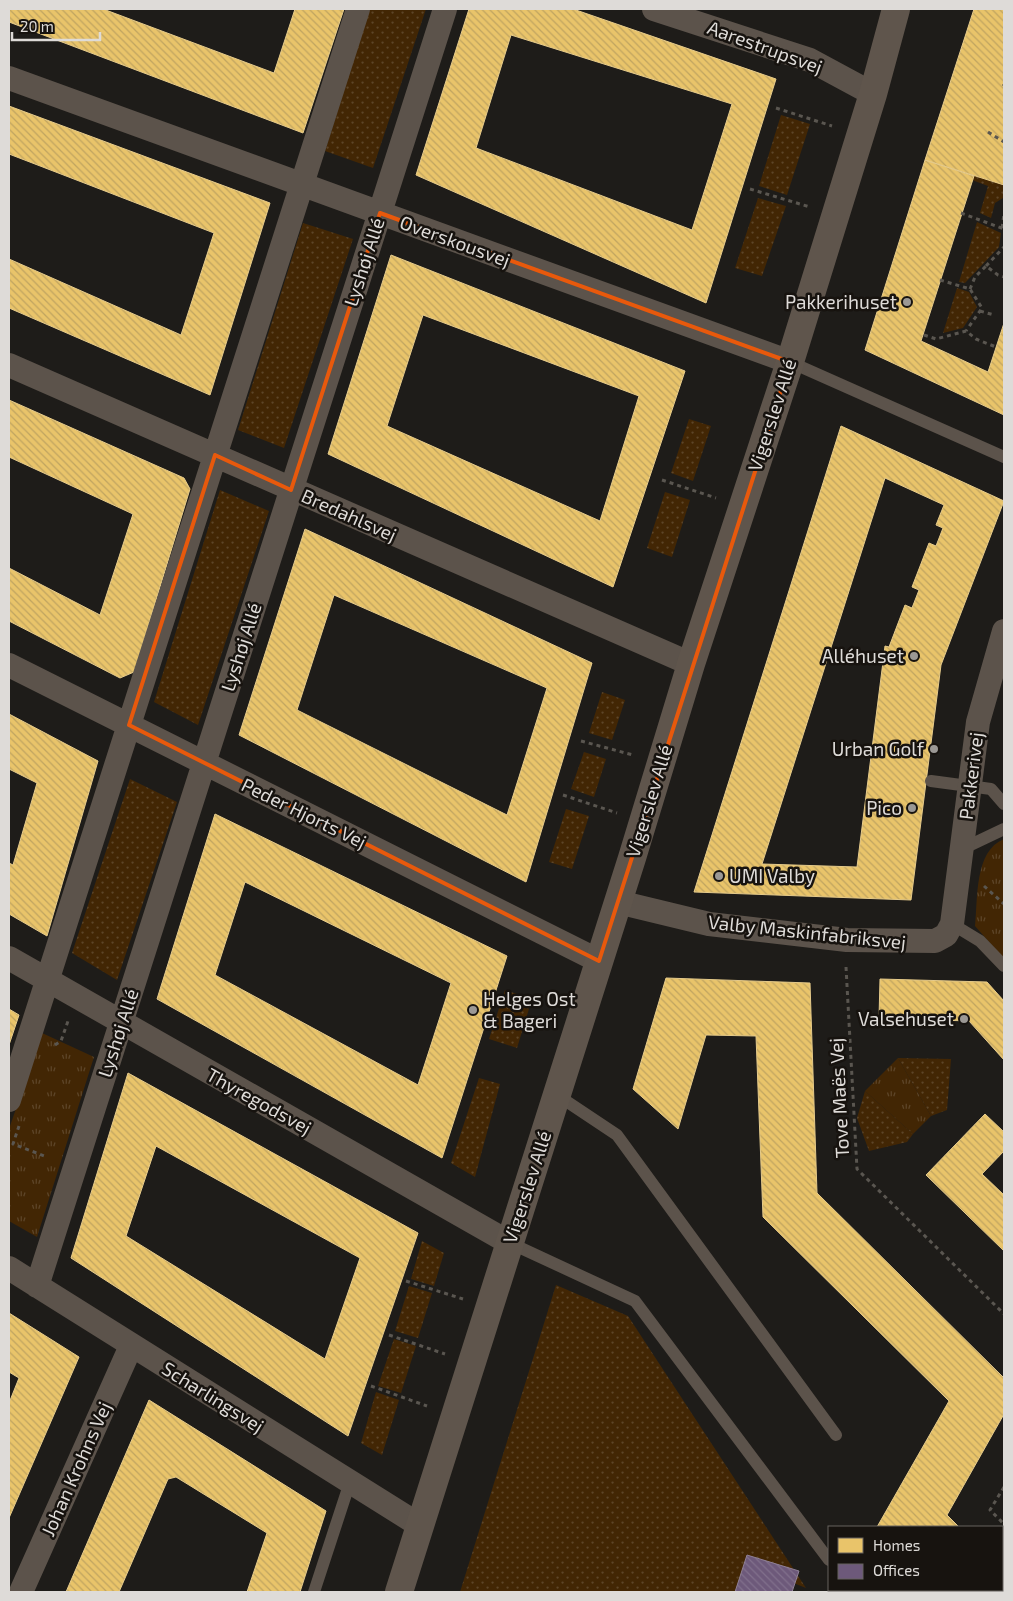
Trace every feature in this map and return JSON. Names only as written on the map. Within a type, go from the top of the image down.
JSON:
[{"type":"street","points":[[9,1100],[358,9]]},
{"type":"street","name":"Lyshøj Allé","points":[[38,1286],[445,9]]},
{"type":"street","name":"Aarestrupsvej","points":[[654,9],[810,60],[873,94]]},
{"type":"street","name":"Vigerslev Allé","points":[[399,1592],[618,902],[690,664],[790,362],[873,94],[896,9]]},
{"type":"street","name":"Overskousvej","points":[[9,78],[790,362]]},
{"type":"street","name":"Bredahlsvej","points":[[9,365],[690,664]]},
{"type":"street","name":"Pakkerivej","points":[[952,924],[978,722],[1004,631]]},
{"type":"street","name":"Peder Hjorts Vej","points":[[9,665],[599,961]]},
{"type":"street","name":"Valby Maskinfabriksvej","points":[[618,902],[710,924],[847,940],[934,941],[946,934],[952,924]]},
{"type":"street","name":"Thyregodsvej","points":[[9,958],[510,1243]]},
{"type":"street","name":"Scharlingsvej","points":[[9,1268],[419,1525]]},
{"type":"street","name":"Johan Krohns Vej","points":[[21,1592],[131,1346]]},
{"type":"lane","points":[[790,362],[1004,457]]},
{"type":"lane","points":[[930,781],[991,789],[1004,804]]},
{"type":"lane","points":[[962,849],[1004,829]]},
{"type":"lane","points":[[952,924],[980,941],[1004,966]]},
{"type":"lane","points":[[557,1095],[617,1135],[836,1435]]},
{"type":"lane","points":[[510,1243],[635,1301],[828,1559]]},
{"type":"lane","points":[[314,1592],[350,1482]]},
{"type":"path","points":[[776,108],[860,134]]},
{"type":"path","points":[[988,132],[1004,142]]},
{"type":"path","points":[[750,189],[836,214]]},
{"type":"path","points":[[961,213],[1003,229],[1004,214]]},
{"type":"path","points":[[970,289],[975,278],[1004,247]]},
{"type":"path","points":[[986,266],[1004,277]]},
{"type":"path","points":[[924,335],[936,339],[966,331],[982,308],[970,289],[940,280]]},
{"type":"path","points":[[980,311],[994,315]]},
{"type":"path","points":[[966,331],[976,339],[996,347]]},
{"type":"path","points":[[662,480],[742,506]]},
{"type":"path","points":[[581,741],[661,763]]},
{"type":"path","points":[[563,795],[643,822]]},
{"type":"path","name":"Tove Maës Vej","points":[[847,940],[846,966],[856,1169],[1004,1314]]},
{"type":"path","points":[[406,1282],[489,1307]]},
{"type":"path","points":[[389,1335],[471,1363]]},
{"type":"path","points":[[371,1386],[454,1416]]},
{"type":"path","points":[[1004,1487],[990,1510],[1004,1524]]},
{"type":"highlighted area","points":[[380,213],[790,362],[599,961],[129,725],[215,455],[291,490]]},
{"type":"green space","points":[[369,9],[426,9],[373,168],[325,151]]},
{"type":"green space","points":[[781,115],[810,124],[787,195],[759,186]]},
{"type":"green space","points":[[994,140],[1004,146],[1004,195],[1003,198],[995,203],[991,218],[980,213],[988,186],[972,180],[975,170]]},
{"type":"green space","points":[[758,198],[786,206],[762,276],[735,268]]},
{"type":"green space","points":[[977,222],[1001,233],[999,247],[965,283],[959,282]]},
{"type":"green space","points":[[303,223],[353,239],[284,448],[238,430]]},
{"type":"green space","points":[[957,288],[969,292],[977,307],[963,328],[943,333]]},
{"type":"green space","points":[[689,419],[711,426],[693,481],[671,473]]},
{"type":"green space","points":[[220,490],[269,511],[198,725],[154,702]]},
{"type":"green space","points":[[665,492],[690,500],[672,557],[647,548]]},
{"type":"green space","points":[[602,692],[625,700],[612,740],[589,733]]},
{"type":"green space","points":[[584,752],[606,759],[594,797],[571,789]]},
{"type":"green space","points":[[130,779],[177,802],[117,980],[72,953]]},
{"type":"green space","points":[[566,809],[589,816],[572,869],[549,862]]},
{"type":"green space","points":[[1004,839],[1004,959],[975,926],[979,877],[982,865],[994,845]]},
{"type":"green space","points":[[505,990],[532,999],[517,1048],[489,1039]]},
{"type":"green space","points":[[42,1033],[94,1057],[37,1237],[9,1221],[9,1129]]},
{"type":"green space","points":[[898,1058],[951,1059],[947,1110],[931,1116]]},
{"type":"green space","points":[[898,1058],[931,1116],[913,1134],[865,1091]]},
{"type":"green space","points":[[479,1078],[500,1084],[475,1177],[451,1163]]},
{"type":"green space","points":[[865,1091],[913,1134],[907,1142],[869,1151],[857,1118]]},
{"type":"green space","points":[[422,1241],[444,1253],[434,1286],[411,1279]]},
{"type":"green space","points":[[556,1285],[628,1316],[806,1588],[758,1569],[751,1592],[460,1592]]},
{"type":"green space","points":[[409,1286],[432,1293],[418,1338],[395,1331]]},
{"type":"green space","points":[[394,1339],[416,1346],[401,1393],[378,1386]]},
{"type":"green space","points":[[376,1392],[399,1400],[382,1455],[361,1443]]},
{"type":"building: Homes","points":[[9,9],[103,9],[274,73],[295,9],[344,9],[303,133],[9,22]]},
{"type":"building: Homes","points":[[469,9],[573,9],[776,79],[706,303],[416,175]],"holes":[[[511,35],[732,104],[692,230],[476,148]]]},
{"type":"building: Homes","points":[[974,9],[1004,9],[1004,185],[925,160]]},
{"type":"building: Homes","points":[[9,106],[270,203],[210,395],[9,308],[9,259],[181,335],[214,233],[9,154]]},
{"type":"building: Homes","name":"Pakkerihuset","points":[[925,160],[974,176],[921,341],[988,372],[1004,323],[1004,415],[865,350]]},
{"type":"building: Homes","points":[[391,255],[685,371],[613,587],[328,454]],"holes":[[[423,315],[639,396],[600,521],[387,426]]]},
{"type":"building: Homes","points":[[9,400],[184,478],[190,489],[134,672],[120,678],[9,621],[9,568],[100,615],[133,514],[9,457]]},
{"type":"building: Homes","name":"Alléhuset","points":[[841,426],[1004,501],[941,665],[911,900],[694,892]],"holes":[[[885,478],[944,505],[936,525],[943,528],[936,546],[929,543],[912,587],[919,590],[912,608],[905,605],[889,647],[885,646],[857,867],[762,864]]]},
{"type":"building: Homes","points":[[305,529],[592,663],[526,882],[239,735]],"holes":[[[334,595],[547,688],[507,815],[297,710]]]},
{"type":"building: Homes","points":[[9,714],[98,761],[47,936],[9,914],[9,863],[13,865],[37,783],[9,769]]},
{"type":"building: Homes","points":[[215,814],[507,956],[442,1158],[157,999]],"holes":[[[245,882],[451,983],[418,1085],[215,975]]]},
{"type":"building: Homes","points":[[666,978],[810,983],[817,1193],[1004,1378],[1004,1414],[947,1515],[958,1526],[878,1526],[949,1401],[763,1217],[756,1036],[706,1035],[678,1129],[633,1089]]},
{"type":"building: Homes","name":"Valsehuset","points":[[880,979],[987,982],[1004,1001],[1004,1060],[969,1021],[879,1018]]},
{"type":"building: Homes","points":[[9,1009],[19,1015],[9,1045]]},
{"type":"building: Homes","points":[[128,1073],[418,1233],[348,1436],[71,1258]],"holes":[[[156,1146],[360,1258],[325,1359],[126,1236]]]},
{"type":"building: Homes","points":[[985,1114],[1004,1132],[1004,1151],[982,1174],[1004,1195],[1004,1251],[926,1175]]},
{"type":"building: Homes","points":[[9,1313],[79,1357],[9,1518],[9,1403],[19,1378],[9,1372]]},
{"type":"building: Homes","points":[[149,1400],[326,1511],[300,1592],[247,1592],[267,1533],[176,1477],[168,1479],[119,1592],[66,1592]]},
{"type":"building: Homes","points":[[1004,1568],[1004,1592],[946,1591],[1003,1591]]},
{"type":"building: Offices","points":[[747,1555],[799,1571],[792,1592],[735,1592]]},
{"type":"place","name":"Pakkerihuset","points":[[907,302]]},
{"type":"place","name":"Alléhuset","points":[[914,656]]},
{"type":"place","name":"Urban Golf","points":[[934,749]]},
{"type":"place","name":"Pico","points":[[912,808]]},
{"type":"place","name":"UMI Valby","points":[[719,876]]},
{"type":"place","name":"Helges Ost & Bageri","points":[[473,1010]]},
{"type":"place","name":"Valsehuset","points":[[964,1019]]}]
